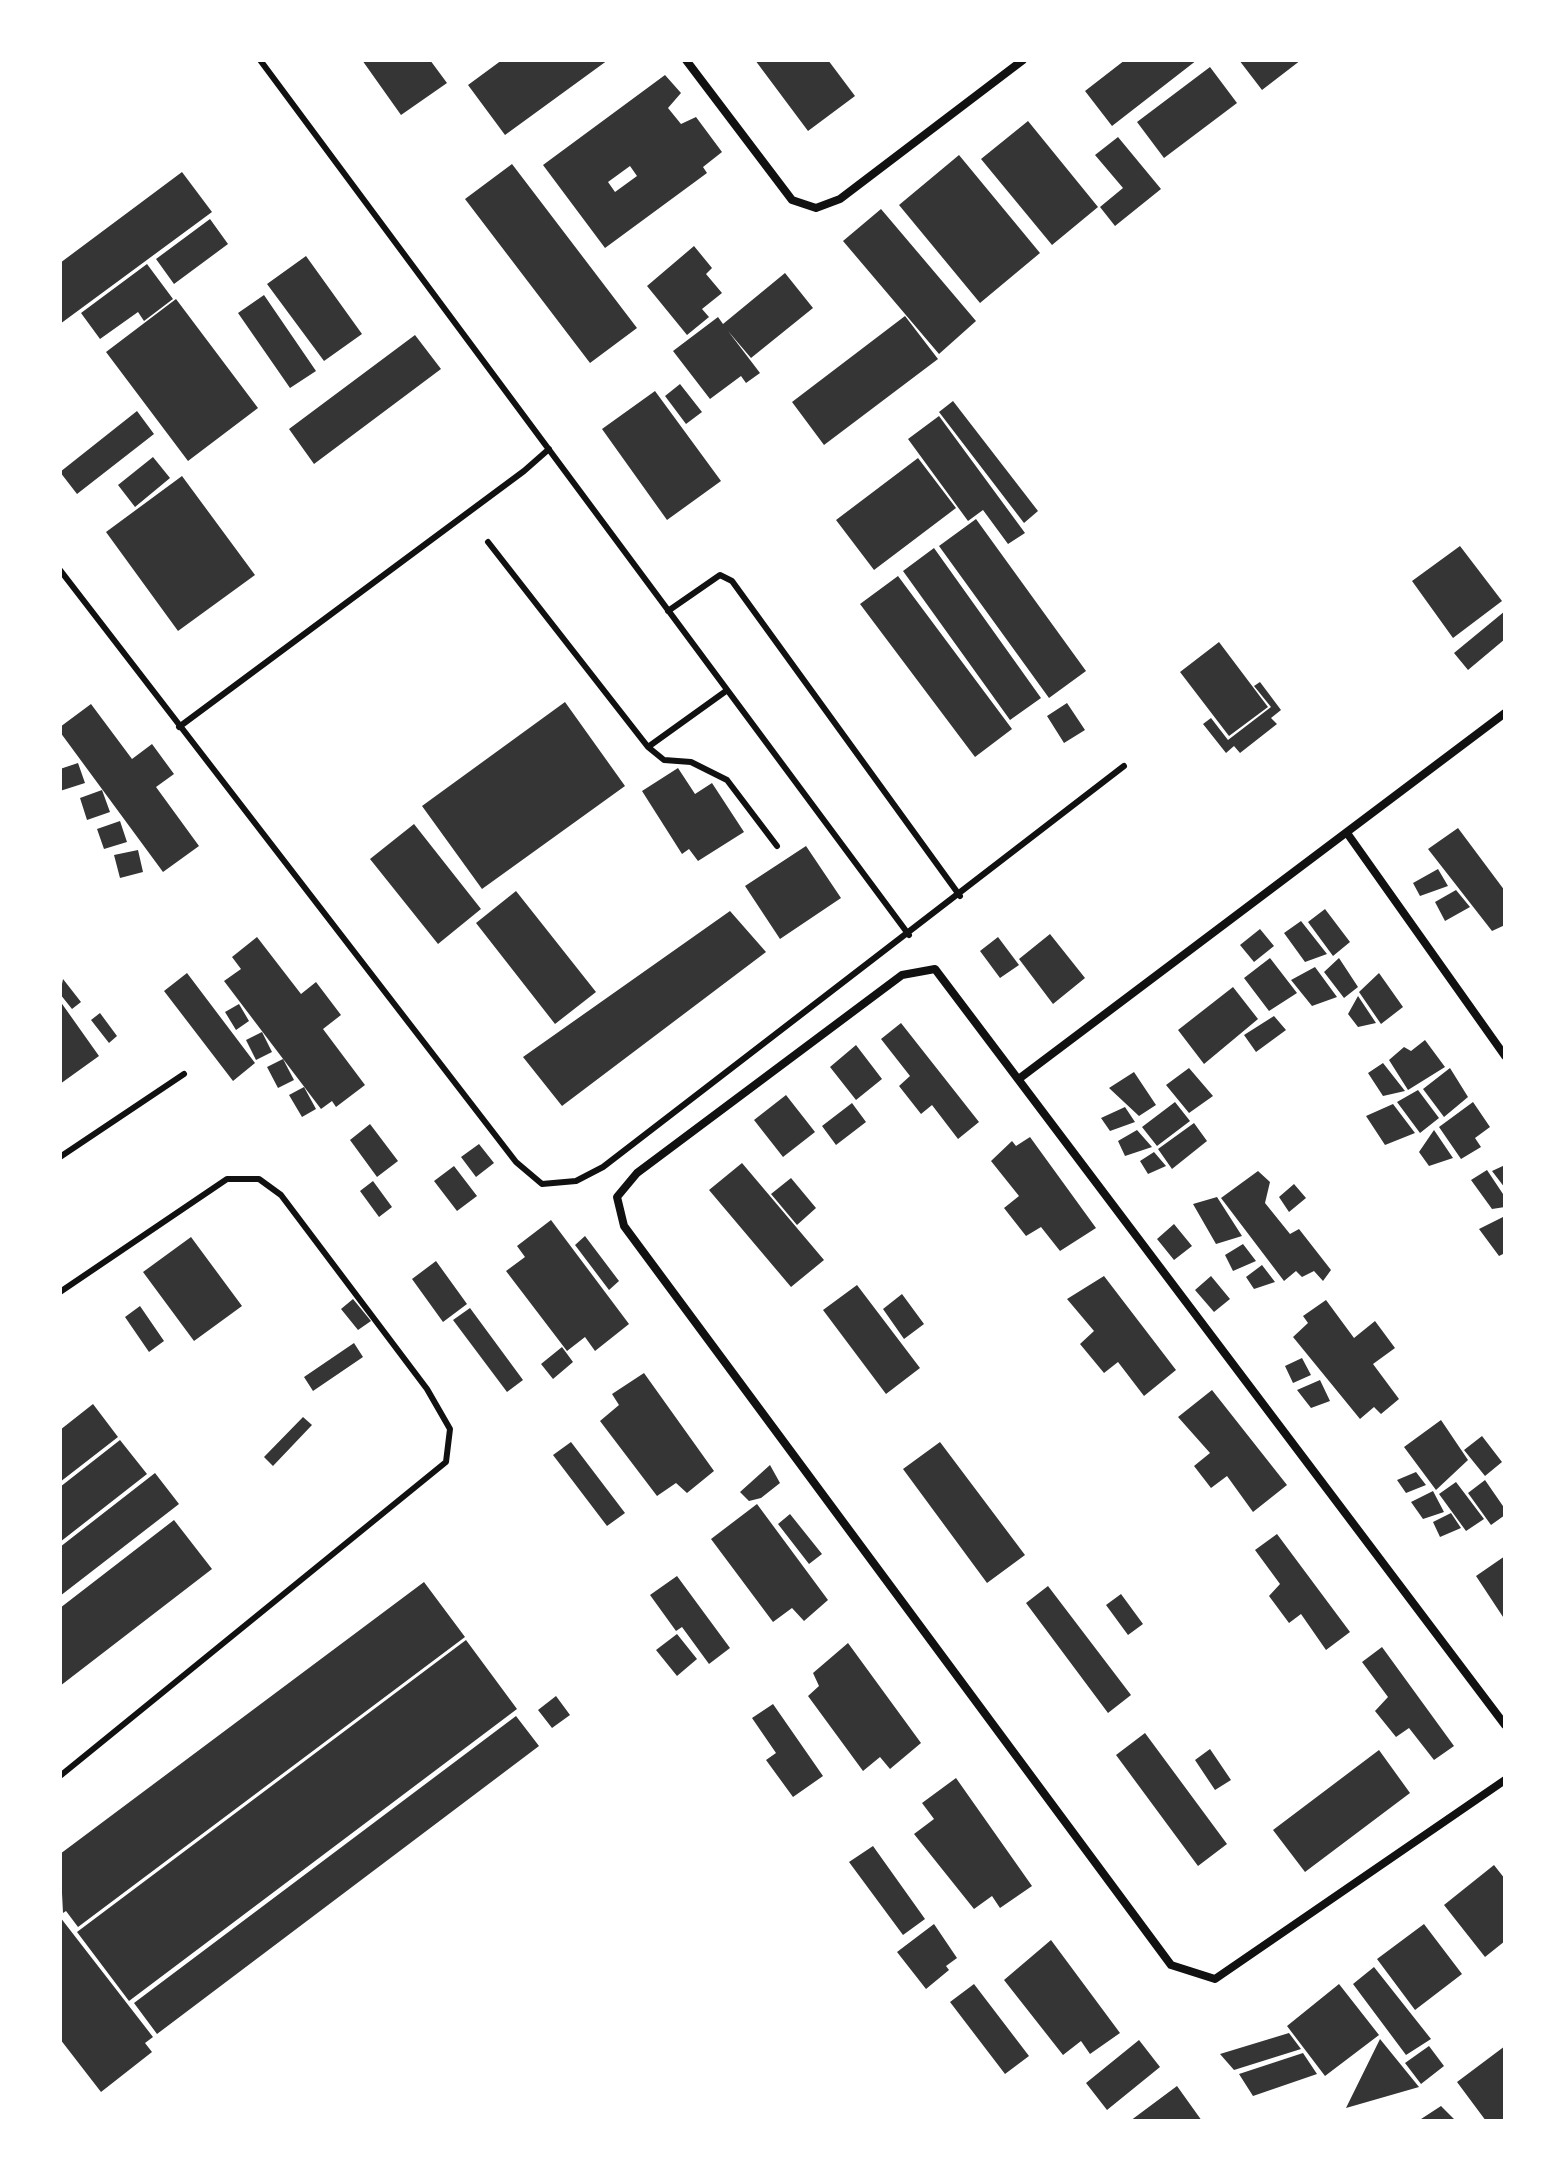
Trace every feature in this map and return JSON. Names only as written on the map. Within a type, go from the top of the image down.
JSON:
[{"type":"street","points":[[686,60],[792,200],[816,208],[840,199],[1023,60]]},
{"type":"street","points":[[1020,1078],[1505,713]]},
{"type":"street","points":[[1347,833],[1505,1056]]},
{"type":"street","points":[[1505,1725],[935,969],[902,975],[637,1173],[617,1197],[624,1226],[1171,1965],[1215,1979],[1505,1780]]},
{"type":"lane","points":[[260,60],[909,935]]},
{"type":"lane","points":[[179,727],[524,471],[549,449]]},
{"type":"lane","points":[[488,542],[648,747],[664,760],[691,762],[727,780],[777,846]]},
{"type":"lane","points":[[60,570],[516,1162],[542,1184],[576,1181],[603,1167],[960,896],[1124,766]]},
{"type":"lane","points":[[668,611],[720,575],[732,581],[960,896]]},
{"type":"lane","points":[[648,747],[726,691]]},
{"type":"lane","points":[[60,1157],[184,1074]]},
{"type":"lane","points":[[60,1292],[227,1179],[259,1179],[290,1207],[427,1389],[450,1429],[446,1462],[60,1776]]},
{"type":"building","points":[[362,60],[430,60],[447,83],[401,115]]},
{"type":"building","points":[[502,60],[608,60],[505,135],[468,85]]},
{"type":"building","points":[[755,60],[828,60],[855,96],[808,131]]},
{"type":"building","points":[[1125,60],[1197,60],[1112,126],[1085,91]]},
{"type":"building","points":[[1239,60],[1301,60],[1262,90]]},
{"type":"building","points":[[1210,67],[1237,103],[1164,158],[1137,122]]},
{"type":"building","points":[[665,75],[681,93],[668,108],[681,124],[696,117],[722,152],[703,167],[707,173],[605,248],[543,165]],"holes":[[[630,166],[637,176],[615,192],[608,182]]]},
{"type":"building","points":[[1028,121],[1098,207],[1052,245],[981,159]]},
{"type":"building","points":[[1118,137],[1161,189],[1115,226],[1100,207],[1123,188],[1095,155]]},
{"type":"building","points":[[959,155],[1040,253],[980,303],[899,205]]},
{"type":"building","points":[[512,164],[637,328],[590,363],[465,199]]},
{"type":"building","points":[[182,172],[212,212],[60,324],[60,263]]},
{"type":"building","points":[[881,209],[976,321],[939,354],[843,241]]},
{"type":"building","points":[[210,219],[228,244],[174,284],[156,259]]},
{"type":"building","points":[[694,246],[712,268],[706,274],[722,293],[702,309],[709,317],[687,335],[647,286]]},
{"type":"building","points":[[306,256],[362,334],[324,361],[267,284]]},
{"type":"building","points":[[147,264],[173,299],[144,321],[138,312],[100,339],[81,313]]},
{"type":"building","points":[[785,273],[813,308],[751,358],[728,331],[760,373],[746,383],[741,376],[710,399],[673,351],[718,317],[723,324]]},
{"type":"building","points":[[264,295],[316,371],[290,388],[238,313]]},
{"type":"building","points":[[176,299],[258,408],[188,461],[106,352]]},
{"type":"building","points":[[905,316],[938,359],[824,445],[792,402]]},
{"type":"building","points":[[415,335],[441,369],[314,464],[289,429]]},
{"type":"building","points":[[680,384],[702,412],[686,424],[665,396]]},
{"type":"building","points":[[655,391],[721,481],[667,520],[602,429]]},
{"type":"building","points":[[953,401],[1038,511],[1024,523],[939,412]]},
{"type":"building","points":[[137,411],[154,434],[77,494],[60,472]]},
{"type":"building","points":[[939,416],[1025,533],[1008,544],[983,510],[968,521],[908,439]]},
{"type":"building","points":[[153,457],[170,478],[135,507],[118,485]]},
{"type":"building","points":[[918,458],[956,508],[874,570],[836,520]]},
{"type":"building","points":[[182,476],[255,575],[178,631],[106,532]]},
{"type":"building","points":[[976,519],[1086,671],[1049,698],[939,546]]},
{"type":"building","points":[[1460,546],[1502,601],[1453,638],[1412,581]]},
{"type":"building","points":[[934,548],[1041,698],[1010,720],[903,571]]},
{"type":"building","points":[[898,576],[1012,729],[975,757],[860,604]]},
{"type":"building","points":[[1505,611],[1505,639],[1468,670],[1454,653]]},
{"type":"building","points":[[1219,642],[1268,707],[1229,736],[1180,672]]},
{"type":"building","points":[[1260,682],[1281,710],[1271,718],[1277,724],[1240,753],[1234,746],[1226,753],[1203,724],[1211,718],[1228,740],[1271,707],[1254,686]]},
{"type":"building","points":[[565,702],[625,786],[482,889],[422,806]]},
{"type":"building","points":[[1067,703],[1085,730],[1064,743],[1047,716]]},
{"type":"building","points":[[91,704],[132,759],[152,744],[174,774],[156,787],[199,846],[163,872],[60,732],[60,727]]},
{"type":"building","points":[[78,763],[85,783],[60,791],[60,769]]},
{"type":"building","points":[[678,768],[695,794],[712,783],[744,832],[698,861],[689,849],[682,854],[642,791]]},
{"type":"building","points":[[102,790],[110,812],[87,820],[80,798]]},
{"type":"building","points":[[120,821],[127,842],[104,849],[97,829]]},
{"type":"building","points":[[414,824],[481,909],[438,944],[370,859]]},
{"type":"building","points":[[1458,828],[1505,891],[1505,925],[1492,931],[1428,849]]},
{"type":"building","points":[[806,846],[841,898],[780,939],[745,886]]},
{"type":"building","points":[[138,850],[143,872],[120,878],[114,855]]},
{"type":"building","points":[[1438,869],[1448,886],[1420,896],[1413,883]]},
{"type":"building","points":[[1456,890],[1470,907],[1445,921],[1435,902]]},
{"type":"building","points":[[516,891],[596,992],[555,1024],[476,923]]},
{"type":"building","points":[[1325,909],[1350,942],[1333,956],[1308,922]]},
{"type":"building","points":[[730,911],[766,952],[562,1106],[523,1057]]},
{"type":"building","points":[[1301,921],[1327,954],[1305,962],[1284,933]]},
{"type":"building","points":[[1260,929],[1274,946],[1254,962],[1240,945]]},
{"type":"building","points":[[1050,934],[1085,978],[1053,1004],[1019,959]]},
{"type":"building","points":[[257,937],[301,994],[316,982],[341,1015],[323,1029],[365,1085],[336,1107],[332,1101],[321,1109],[224,981],[241,969],[232,957]]},
{"type":"building","points":[[998,937],[1019,965],[1000,978],[980,951]]},
{"type":"building","points":[[1270,958],[1297,993],[1269,1011],[1244,978]]},
{"type":"building","points":[[1339,958],[1358,987],[1344,998],[1324,972]]},
{"type":"building","points":[[1315,967],[1337,997],[1312,1006],[1291,980]]},
{"type":"building","points":[[187,973],[255,1063],[233,1081],[164,991]]},
{"type":"building","points":[[1379,973],[1403,1007],[1381,1024],[1359,992]]},
{"type":"building","points":[[63,979],[81,1002],[72,1009],[60,994]]},
{"type":"building","points":[[1233,987],[1258,1019],[1204,1064],[1178,1030]]},
{"type":"building","points":[[1358,996],[1376,1023],[1358,1027],[1348,1014]]},
{"type":"building","points":[[60,1001],[99,1056],[60,1084]]},
{"type":"building","points":[[239,1004],[249,1021],[236,1030],[225,1012]]},
{"type":"building","points":[[100,1013],[117,1036],[109,1043],[91,1020]]},
{"type":"building","points":[[1274,1016],[1286,1030],[1256,1052],[1244,1035]]},
{"type":"building","points":[[901,1023],[979,1122],[958,1139],[932,1105],[921,1114],[899,1086],[910,1076],[881,1039]]},
{"type":"building","points":[[262,1032],[272,1052],[256,1060],[246,1040]]},
{"type":"building","points":[[1425,1040],[1445,1067],[1408,1090],[1389,1060],[1404,1047],[1411,1051]]},
{"type":"building","points":[[856,1045],[882,1079],[856,1100],[830,1067]]},
{"type":"building","points":[[283,1059],[294,1080],[278,1088],[267,1067]]},
{"type":"building","points":[[1383,1063],[1405,1091],[1383,1096],[1368,1073]]},
{"type":"building","points":[[1189,1068],[1213,1096],[1189,1113],[1166,1085]]},
{"type":"building","points":[[1450,1068],[1468,1097],[1444,1117],[1423,1089]]},
{"type":"building","points":[[1134,1072],[1156,1105],[1139,1116],[1109,1088]]},
{"type":"building","points":[[304,1087],[316,1109],[302,1117],[289,1095]]},
{"type":"building","points":[[1418,1090],[1439,1118],[1420,1133],[1397,1102]]},
{"type":"building","points":[[786,1095],[815,1132],[783,1157],[754,1120]]},
{"type":"building","points":[[1175,1102],[1190,1121],[1157,1146],[1142,1127]]},
{"type":"building","points":[[1473,1102],[1490,1127],[1475,1138],[1481,1147],[1461,1159],[1439,1127]]},
{"type":"building","points":[[852,1103],[866,1122],[836,1145],[822,1126]]},
{"type":"building","points":[[1393,1104],[1415,1133],[1385,1145],[1366,1116]]},
{"type":"building","points":[[1125,1107],[1135,1122],[1110,1131],[1101,1118]]},
{"type":"building","points":[[1194,1123],[1207,1141],[1172,1169],[1158,1149]]},
{"type":"building","points":[[370,1124],[398,1161],[377,1177],[350,1140]]},
{"type":"building","points":[[1137,1130],[1152,1147],[1125,1156],[1118,1141]]},
{"type":"building","points":[[1434,1130],[1453,1158],[1429,1166],[1419,1152]]},
{"type":"building","points":[[1030,1137],[1096,1228],[1060,1251],[1041,1227],[1026,1236],[1004,1208],[1019,1196],[991,1161],[1012,1141],[1016,1146]]},
{"type":"building","points":[[479,1144],[494,1163],[476,1177],[461,1157]]},
{"type":"building","points":[[1154,1152],[1166,1166],[1148,1174],[1140,1161]]},
{"type":"building","points":[[742,1163],[824,1260],[791,1287],[709,1190]]},
{"type":"building","points":[[1505,1165],[1505,1188],[1492,1171]]},
{"type":"building","points":[[454,1166],[477,1196],[457,1211],[434,1181]]},
{"type":"building","points":[[1487,1170],[1505,1197],[1505,1207],[1492,1209],[1471,1180]]},
{"type":"building","points":[[1258,1171],[1270,1182],[1265,1203],[1290,1234],[1299,1229],[1331,1270],[1323,1281],[1314,1271],[1302,1277],[1296,1271],[1284,1281],[1221,1198]]},
{"type":"building","points":[[791,1178],[816,1208],[797,1225],[771,1194]]},
{"type":"building","points":[[373,1181],[392,1207],[379,1217],[360,1191]]},
{"type":"building","points":[[1294,1184],[1306,1198],[1289,1212],[1279,1197]]},
{"type":"building","points":[[1217,1197],[1242,1236],[1216,1244],[1193,1204]]},
{"type":"building","points":[[1503,1217],[1505,1253],[1499,1256],[1479,1229]]},
{"type":"building","points":[[551,1220],[629,1324],[595,1351],[585,1337],[567,1351],[506,1271],[525,1257],[517,1246]]},
{"type":"building","points":[[1174,1224],[1192,1246],[1174,1260],[1157,1239]]},
{"type":"building","points":[[585,1236],[619,1281],[609,1290],[575,1245]]},
{"type":"building","points":[[191,1237],[242,1306],[194,1341],[143,1272]]},
{"type":"building","points":[[1243,1244],[1256,1261],[1233,1271],[1225,1255]]},
{"type":"building","points":[[436,1261],[467,1304],[443,1322],[412,1279]]},
{"type":"building","points":[[1262,1265],[1275,1282],[1254,1289],[1246,1277]]},
{"type":"building","points":[[1104,1276],[1176,1370],[1144,1396],[1118,1362],[1104,1373],[1080,1344],[1094,1331],[1067,1299]]},
{"type":"building","points":[[1211,1276],[1230,1299],[1214,1312],[1195,1290]]},
{"type":"building","points":[[857,1285],[920,1368],[886,1394],[823,1310]]},
{"type":"building","points":[[902,1294],[924,1324],[904,1339],[883,1309]]},
{"type":"building","points":[[353,1299],[371,1321],[358,1330],[341,1309]]},
{"type":"building","points":[[1326,1300],[1354,1338],[1375,1321],[1395,1348],[1373,1364],[1399,1399],[1381,1414],[1374,1407],[1360,1419],[1293,1337],[1308,1323],[1303,1316]]},
{"type":"building","points":[[140,1306],[164,1341],[149,1352],[125,1317]]},
{"type":"building","points":[[470,1308],[523,1380],[507,1392],[453,1320]]},
{"type":"building","points":[[354,1343],[363,1357],[313,1391],[304,1377]]},
{"type":"building","points":[[562,1347],[573,1362],[553,1379],[541,1364]]},
{"type":"building","points":[[1302,1358],[1311,1375],[1293,1383],[1285,1366]]},
{"type":"building","points":[[644,1373],[714,1471],[687,1493],[676,1483],[657,1496],[600,1421],[619,1405],[612,1394]]},
{"type":"building","points":[[1320,1380],[1330,1401],[1311,1408],[1297,1390]]},
{"type":"building","points":[[1212,1390],[1287,1485],[1253,1512],[1227,1476],[1211,1488],[1194,1466],[1210,1453],[1178,1417]]},
{"type":"building","points":[[93,1404],[118,1437],[60,1482],[60,1430]]},
{"type":"building","points":[[303,1417],[312,1425],[273,1466],[264,1457]]},
{"type":"building","points":[[1441,1420],[1468,1460],[1436,1490],[1404,1447]]},
{"type":"building","points":[[1482,1436],[1502,1462],[1485,1476],[1464,1450]]},
{"type":"building","points":[[120,1440],[147,1474],[60,1542],[60,1487]]},
{"type":"building","points":[[571,1442],[625,1513],[607,1526],[553,1455]]},
{"type":"building","points":[[940,1442],[1025,1555],[987,1583],[903,1469]]},
{"type":"building","points":[[770,1465],[780,1483],[761,1498],[749,1501],[740,1492]]},
{"type":"building","points":[[1416,1472],[1426,1485],[1406,1493],[1397,1480]]},
{"type":"building","points":[[155,1473],[179,1504],[60,1596],[60,1547]]},
{"type":"building","points":[[1485,1480],[1505,1509],[1505,1515],[1491,1525],[1468,1493]]},
{"type":"building","points":[[1456,1482],[1484,1519],[1466,1531],[1439,1494]]},
{"type":"building","points":[[1433,1491],[1444,1512],[1423,1519],[1411,1502]]},
{"type":"building","points":[[757,1504],[828,1600],[804,1621],[792,1608],[773,1622],[711,1539]]},
{"type":"building","points":[[1451,1513],[1461,1528],[1440,1537],[1433,1522]]},
{"type":"building","points":[[790,1514],[822,1554],[809,1564],[778,1524]]},
{"type":"building","points":[[174,1520],[212,1569],[60,1686],[60,1608]]},
{"type":"building","points":[[1277,1534],[1350,1632],[1326,1650],[1301,1614],[1289,1623],[1269,1596],[1280,1584],[1255,1550]]},
{"type":"building","points":[[1505,1556],[1505,1620],[1476,1576]]},
{"type":"building","points":[[677,1576],[730,1648],[709,1664],[682,1627],[676,1631],[650,1595]]},
{"type":"building","points":[[424,1582],[465,1637],[78,1927],[66,1911],[63,1913],[60,1854]]},
{"type":"building","points":[[1048,1586],[1131,1695],[1108,1713],[1026,1603]]},
{"type":"building","points":[[1121,1594],[1143,1624],[1128,1635],[1106,1605]]},
{"type":"building","points":[[677,1634],[697,1659],[677,1676],[656,1650]]},
{"type":"building","points":[[466,1640],[517,1709],[129,2001],[77,1932]]},
{"type":"building","points":[[848,1643],[921,1743],[890,1769],[880,1757],[863,1771],[808,1696],[819,1686],[813,1673]]},
{"type":"building","points":[[1382,1647],[1454,1746],[1434,1760],[1409,1728],[1396,1737],[1375,1711],[1388,1697],[1362,1662]]},
{"type":"building","points":[[556,1696],[570,1715],[552,1728],[538,1710]]},
{"type":"building","points":[[773,1704],[823,1776],[793,1797],[766,1760],[776,1753],[752,1718]]},
{"type":"building","points":[[516,1716],[539,1746],[157,2034],[134,2003]]},
{"type":"building","points":[[1145,1733],[1227,1844],[1198,1866],[1116,1755]]},
{"type":"building","points":[[1210,1749],[1231,1780],[1215,1790],[1195,1760]]},
{"type":"building","points":[[1379,1750],[1410,1793],[1305,1872],[1273,1830]]},
{"type":"building","points":[[956,1778],[1032,1886],[1000,1908],[992,1896],[974,1909],[914,1834],[934,1819],[922,1803]]},
{"type":"building","points":[[873,1846],[925,1919],[903,1935],[849,1862]]},
{"type":"building","points":[[1494,1865],[1505,1879],[1505,1941],[1485,1957],[1444,1905]]},
{"type":"building","points":[[60,1917],[153,2037],[145,2043],[152,2052],[101,2092],[60,2039]]},
{"type":"building","points":[[934,1924],[957,1958],[946,1966],[949,1970],[926,1989],[897,1952]]},
{"type":"building","points":[[1424,1924],[1462,1974],[1415,2010],[1377,1959]]},
{"type":"building","points":[[1051,1940],[1120,2033],[1090,2054],[1081,2041],[1063,2055],[1004,1980]]},
{"type":"building","points":[[1374,1967],[1431,2039],[1406,2055],[1353,1984]]},
{"type":"building","points":[[974,1984],[1029,2056],[1005,2074],[950,2002]]},
{"type":"building","points":[[1339,1984],[1379,2035],[1325,2076],[1287,2026]]},
{"type":"building","points":[[1289,2033],[1301,2049],[1234,2070],[1220,2054]]},
{"type":"building","points":[[1380,2039],[1419,2087],[1346,2108]]},
{"type":"building","points":[[1139,2040],[1160,2067],[1107,2110],[1086,2083]]},
{"type":"building","points":[[1429,2046],[1444,2066],[1421,2084],[1405,2063]]},
{"type":"building","points":[[1505,2046],[1505,2121],[1486,2121],[1457,2082]]},
{"type":"building","points":[[1303,2053],[1317,2074],[1253,2096],[1239,2074]]},
{"type":"building","points":[[1177,2086],[1202,2121],[1130,2121]]},
{"type":"building","points":[[1441,2106],[1456,2121],[1418,2121]]}]
